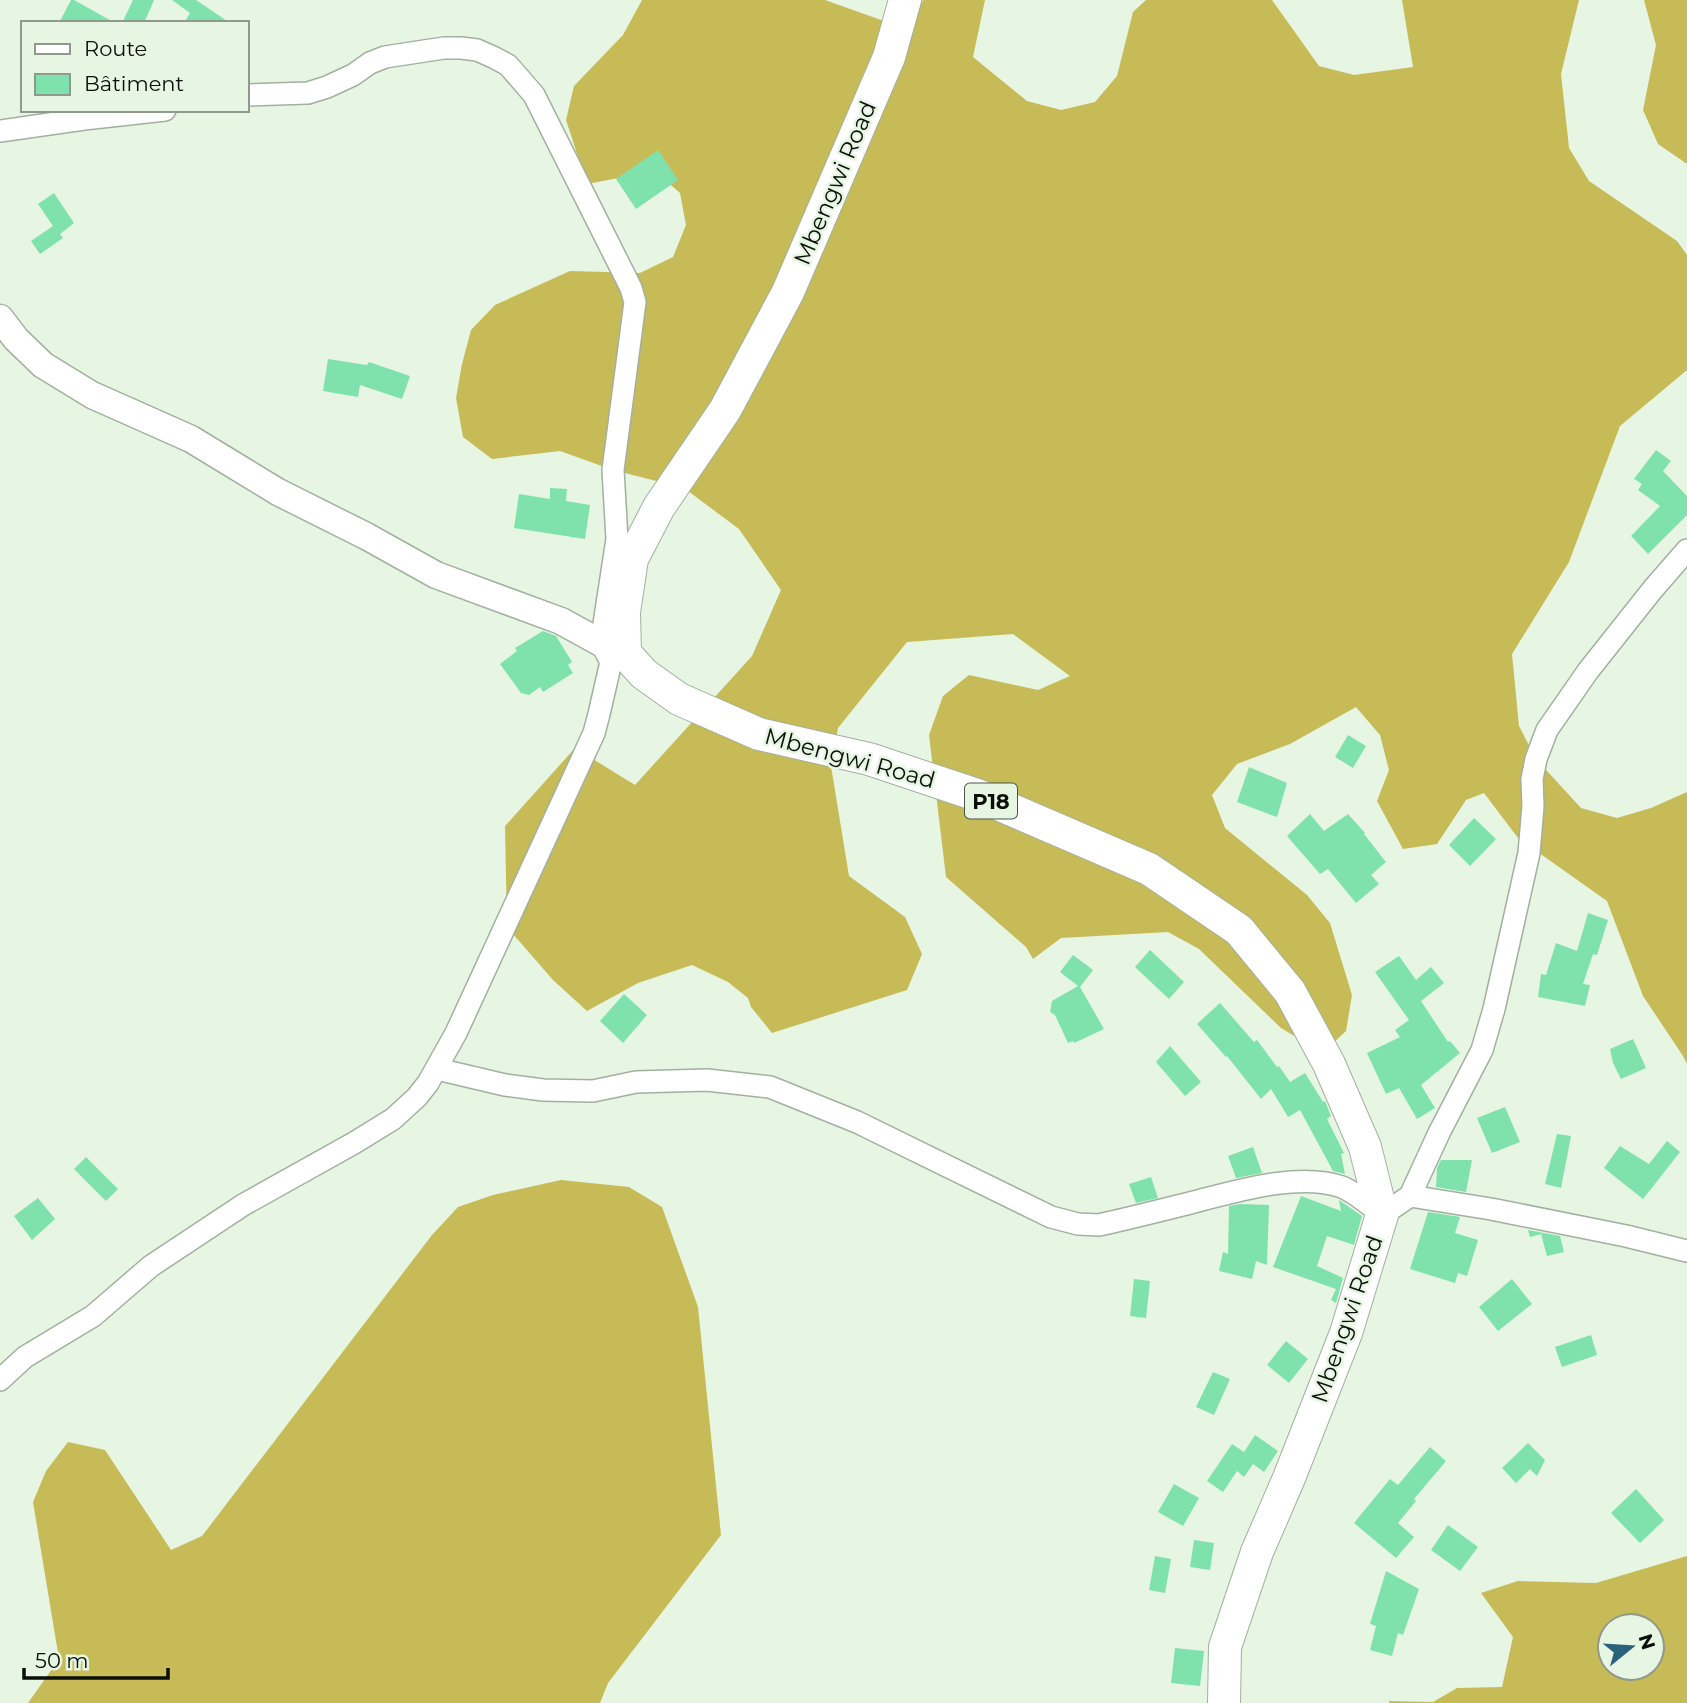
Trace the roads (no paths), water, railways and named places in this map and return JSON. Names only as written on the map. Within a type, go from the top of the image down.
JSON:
[{"type":"main road","name":"Mbengwi Road","points":[[905,0],[889,57],[788,292],[725,410],[659,507],[632,559],[624,612],[613,648],[643,674],[679,699],[759,734],[869,759],[977,795],[1149,869],[1239,930],[1290,992],[1329,1064],[1365,1147],[1382,1215],[1346,1333],[1257,1552],[1225,1647],[1224,1703]]},
{"type":"street","points":[[0,1380],[25,1357],[93,1316],[151,1266],[243,1205],[393,1119],[417,1097],[437,1069],[456,1033],[594,733],[611,662],[617,539],[613,470],[635,302],[631,288],[534,95],[508,65],[477,50],[461,48],[443,48],[385,57],[344,79],[308,93],[248,95]]},
{"type":"street","points":[[0,131],[149,112]]},
{"type":"street","points":[[0,318],[16,339],[43,365],[92,395],[191,439],[278,492],[436,575],[561,621],[613,648]]},
{"type":"street","points":[[437,1069],[505,1086],[543,1090],[593,1091],[636,1082],[707,1080],[770,1087],[857,1122],[1051,1217],[1078,1224],[1099,1225],[1238,1191],[1306,1181],[1344,1188],[1382,1215],[1410,1196],[1482,1050],[1529,853],[1532,779],[1547,730],[1612,640],[1687,550]]},
{"type":"street","points":[[1410,1196],[1491,1209],[1687,1251]]}]
